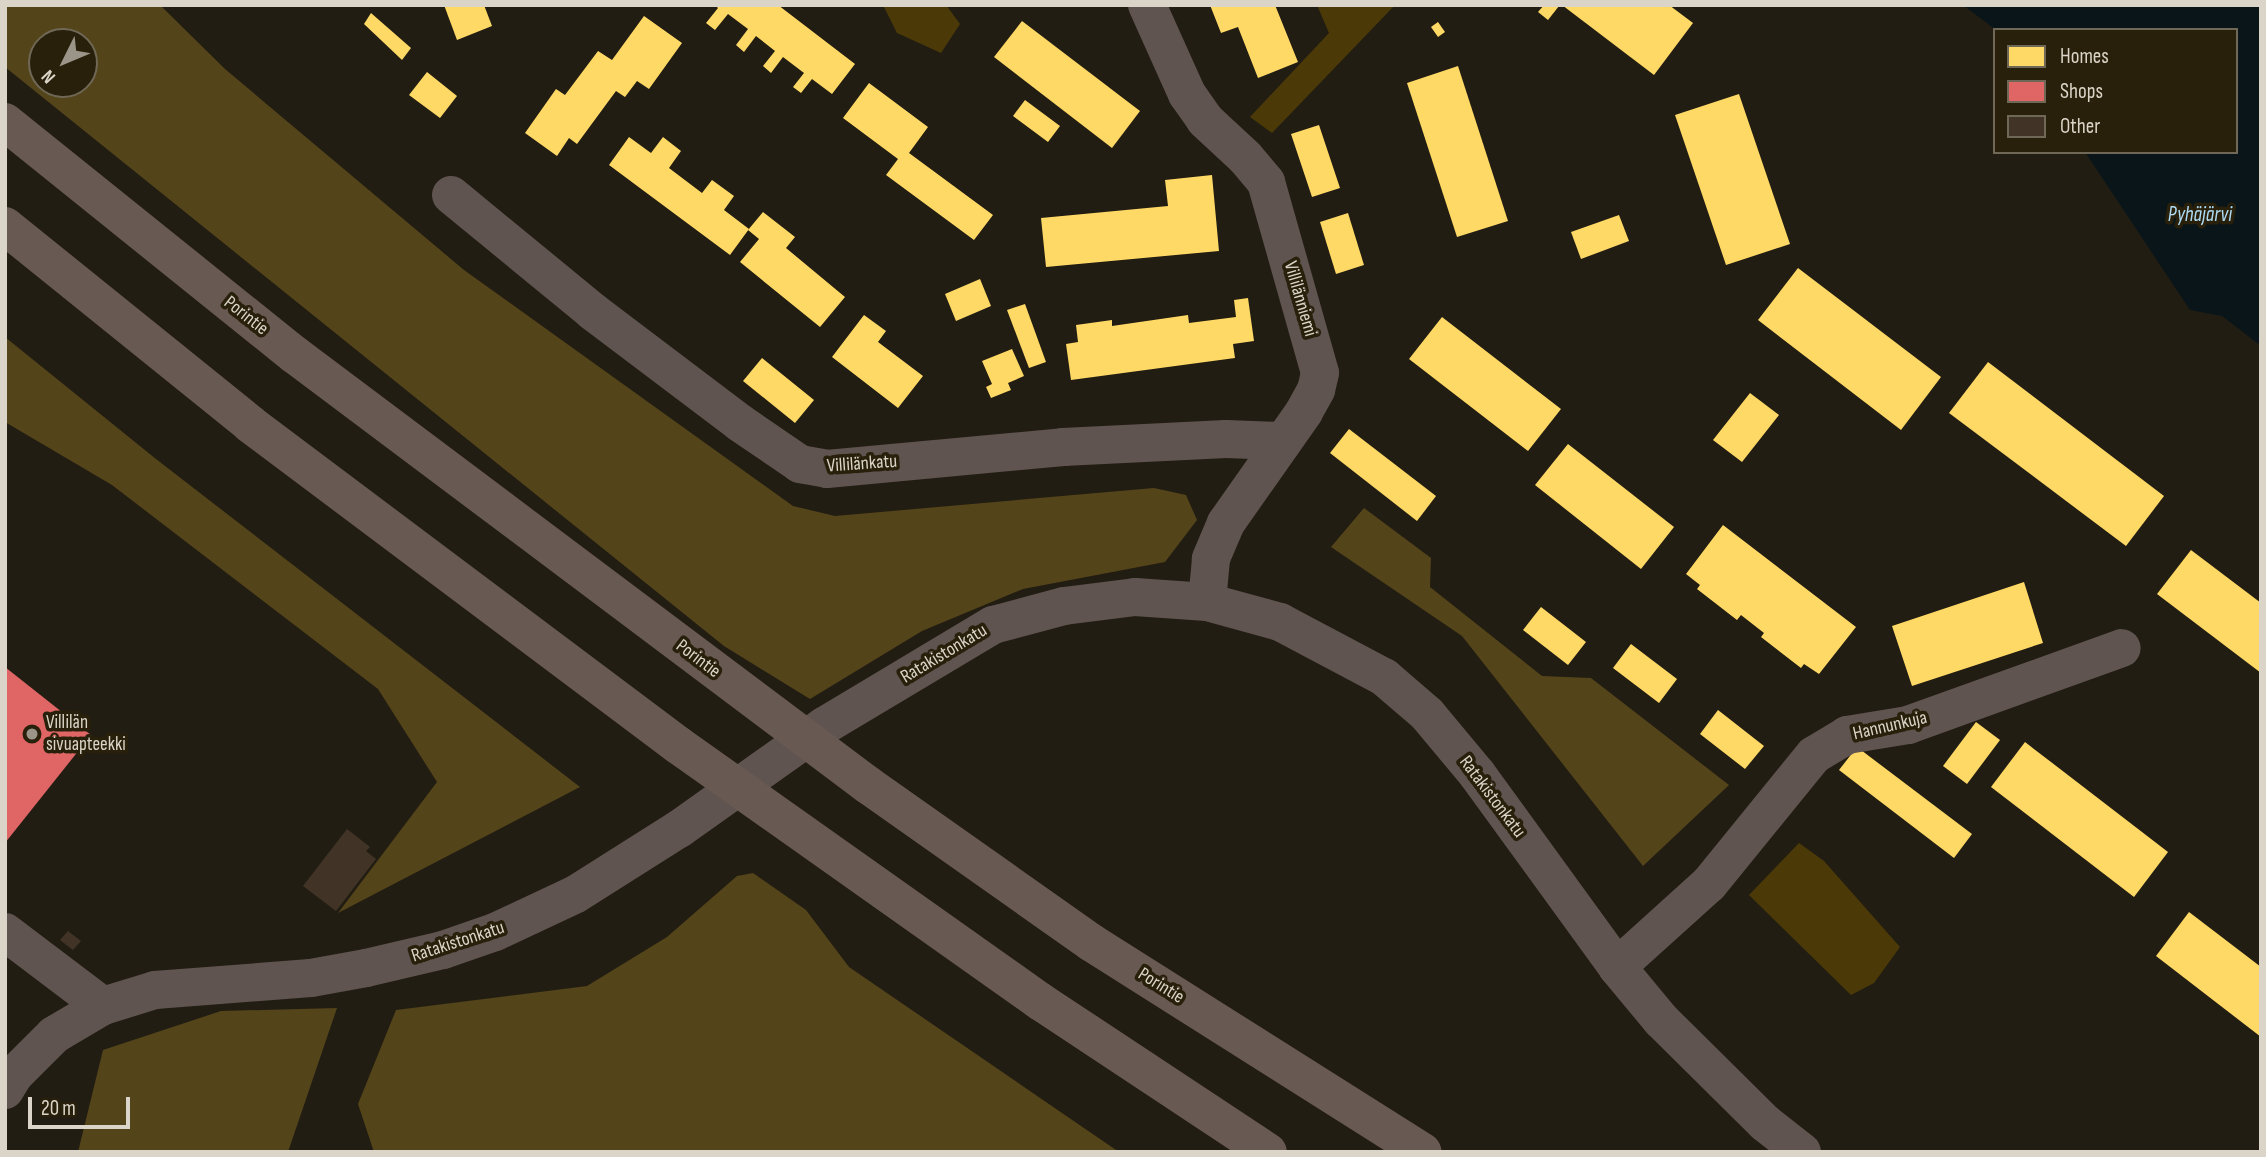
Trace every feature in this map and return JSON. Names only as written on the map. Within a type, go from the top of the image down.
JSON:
[{"type":"highway","name":"Porintie","points":[[5,122],[295,355],[868,785],[1092,943],[1422,1152]]},
{"type":"highway","points":[[5,226],[250,424],[678,745],[797,832],[1041,1002],[1268,1152]]},
{"type":"street","name":"Villilänniemi","points":[[1147,5],[1193,103],[1205,120],[1245,157],[1266,182],[1320,373],[1316,390],[1304,412],[1280,441],[1226,523],[1211,559],[1207,602]]},
{"type":"street","name":"Villilänkatu","points":[[450,195],[592,311],[740,423],[800,464],[827,469],[1076,447],[1226,439],[1280,441]]},
{"type":"street","name":"Ratakistonkatu","points":[[5,1090],[14,1075],[54,1035],[103,1006],[155,990],[311,978],[366,968],[443,950],[495,932],[576,894],[679,829],[824,726],[993,625],[1064,606],[1135,597],[1207,602],[1280,622],[1384,677],[1427,714],[1477,774],[1618,967],[1703,1065],[1765,1123],[1802,1152]]},
{"type":"street","name":"Hannunkuja","points":[[1618,967],[1709,884],[1814,755],[1847,735],[1908,725],[2122,648]]},
{"type":"street","points":[[5,932],[103,1006]]},
{"type":"shaded area","points":[[5,5],[160,5],[225,69],[464,270],[793,506],[835,516],[1154,488],[1186,495],[1197,520],[1165,562],[1023,589],[922,631],[810,699],[724,646],[43,98],[98,98],[98,28],[28,28],[28,86],[5,67]]},
{"type":"shaded area","points":[[883,5],[946,5],[960,24],[941,53],[897,33]]},
{"type":"shaded area","points":[[1317,5],[1395,5],[1272,133],[1250,117],[1329,33]]},
{"type":"shaded area","points":[[5,337],[156,459],[580,787],[338,913],[437,782],[378,689],[112,485],[5,422]]},
{"type":"shaded area","points":[[1364,508],[1431,558],[1430,587],[1542,676],[1591,678],[1729,785],[1643,866],[1462,636],[1331,547]]},
{"type":"shaded area","points":[[1799,843],[1824,861],[1900,947],[1874,983],[1851,995],[1749,895]]},
{"type":"shaded area","points":[[753,873],[806,910],[849,967],[1119,1152],[374,1152],[358,1104],[396,1010],[587,986],[667,937],[737,876]]},
{"type":"shaded area","points":[[337,1008],[288,1152],[78,1152],[103,1050],[221,1011]]},
{"type":"water","name":"Pyhäjärvi","points":[[1963,5],[2261,5],[2261,346],[2222,316],[2190,310],[2086,154],[2238,154],[2238,28],[1993,28]]},
{"type":"building: Homes","points":[[444,5],[484,5],[492,26],[457,40]]},
{"type":"building: Homes","points":[[715,5],[778,5],[855,64],[832,94],[812,79],[801,93],[793,87],[804,73],[783,57],[771,73],[763,66],[775,51],[756,36],[744,52],[736,45],[748,29],[728,14],[715,30],[706,23],[718,8]]},
{"type":"building: Homes","points":[[1210,5],[1275,5],[1298,62],[1258,78],[1238,27],[1221,33]]},
{"type":"building: Homes","points":[[1544,5],[1559,6],[1548,20],[1538,12]]},
{"type":"building: Homes","points":[[1562,5],[1669,5],[1693,23],[1654,75]]},
{"type":"building: Homes","points":[[371,13],[411,48],[402,60],[364,24]]},
{"type":"building: Homes","points":[[644,16],[682,43],[649,89],[637,81],[625,97],[616,91],[577,144],[569,138],[557,156],[525,133],[556,89],[565,95],[598,51],[612,60]]},
{"type":"building: Homes","points":[[1022,21],[1140,111],[1112,148],[994,57]]},
{"type":"building: Homes","points":[[1438,22],[1445,32],[1438,37],[1431,27]]},
{"type":"building: Homes","points":[[1458,66],[1508,221],[1457,237],[1407,83]]},
{"type":"building: Homes","points":[[427,72],[457,96],[440,118],[409,95]]},
{"type":"building: Homes","points":[[869,83],[928,127],[909,153],[993,215],[974,240],[886,175],[898,159],[843,118]]},
{"type":"building: Homes","points":[[1739,94],[1790,244],[1726,265],[1675,115]]},
{"type":"building: Homes","points":[[1025,100],[1060,126],[1048,142],[1013,116]]},
{"type":"building: Homes","points":[[1319,125],[1340,188],[1312,197],[1291,134]]},
{"type":"building: Homes","points":[[629,137],[651,153],[663,137],[681,151],[669,168],[702,193],[712,180],[734,196],[724,210],[749,229],[730,255],[609,165]]},
{"type":"building: Homes","points":[[1212,175],[1219,251],[1046,267],[1041,218],[1168,206],[1165,180]]},
{"type":"building: Homes","points":[[763,212],[795,237],[786,248],[845,297],[820,327],[740,262],[759,239],[748,230]]},
{"type":"building: Homes","points":[[1348,213],[1364,265],[1336,274],[1320,222]]},
{"type":"building: Homes","points":[[1619,215],[1629,241],[1581,259],[1571,232]]},
{"type":"building: Homes","points":[[1798,268],[1941,377],[1901,430],[1758,320]]},
{"type":"building: Homes","points":[[980,279],[991,306],[956,321],[945,294]]},
{"type":"building: Homes","points":[[1248,298],[1254,341],[1233,344],[1235,358],[1071,380],[1066,344],[1078,342],[1076,325],[1112,320],[1112,326],[1188,315],[1189,323],[1236,317],[1234,300]]},
{"type":"building: Homes","points":[[1025,304],[1046,362],[1029,368],[1007,310]]},
{"type":"building: Homes","points":[[864,315],[886,331],[878,342],[923,376],[898,408],[832,357]]},
{"type":"building: Homes","points":[[1442,317],[1561,409],[1528,451],[1409,359]]},
{"type":"building: Homes","points":[[1012,349],[1024,376],[1008,383],[1011,390],[991,398],[986,387],[992,384],[982,361]]},
{"type":"building: Homes","points":[[762,358],[814,400],[795,423],[743,381]]},
{"type":"building: Homes","points":[[1988,362],[2164,496],[2126,546],[1949,413]]},
{"type":"building: Homes","points":[[1750,393],[1779,415],[1742,462],[1713,440]]},
{"type":"building: Homes","points":[[1349,429],[1436,496],[1417,521],[1330,453]]},
{"type":"building: Homes","points":[[1568,444],[1674,527],[1641,569],[1535,485]]},
{"type":"building: Homes","points":[[1723,525],[1856,627],[1819,674],[1804,664],[1801,668],[1761,637],[1764,633],[1741,615],[1737,620],[1697,589],[1700,585],[1686,574]]},
{"type":"building: Homes","points":[[2191,550],[2261,603],[2261,673],[2157,594]]},
{"type":"building: Homes","points":[[2024,582],[2043,643],[1912,686],[1892,626]]},
{"type":"building: Homes","points":[[1541,607],[1586,642],[1568,665],[1523,630]]},
{"type":"building: Homes","points":[[1631,644],[1677,679],[1659,703],[1613,668]]},
{"type":"building: Homes","points":[[1718,710],[1764,746],[1745,769],[1700,734]]},
{"type":"building: Homes","points":[[1976,722],[2000,740],[1967,784],[1943,766]]},
{"type":"building: Homes","points":[[2025,742],[2168,852],[2134,897],[1991,787]]},
{"type":"building: Homes","points":[[1857,747],[1972,834],[1954,858],[1839,770]]},
{"type":"building: Homes","points":[[2189,912],[2261,967],[2261,1037],[2156,956]]},
{"type":"building: Shops","points":[[5,667],[91,735],[5,843]]},
{"type":"building: Other","points":[[347,829],[370,847],[366,851],[376,859],[336,911],[303,886]]},
{"type":"building: Other","points":[[68,931],[81,941],[73,950],[60,940]]},
{"type":"place","name":"Villilän sivuapteekki","points":[[32,734]]}]
